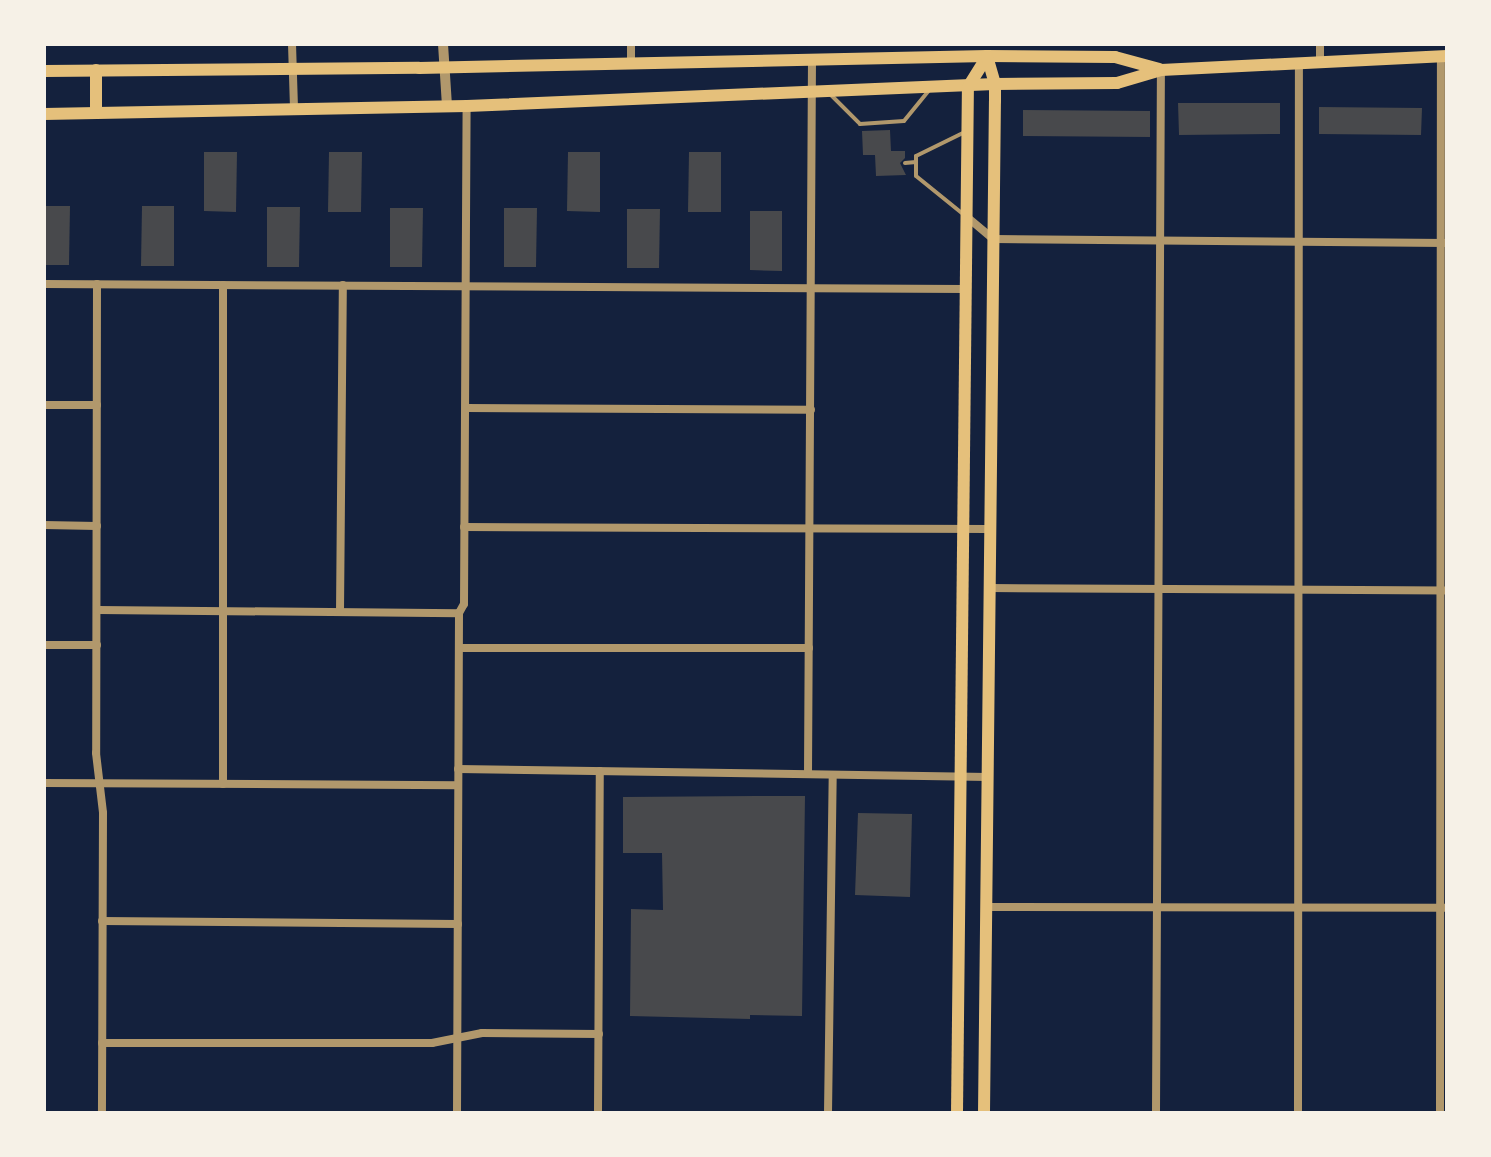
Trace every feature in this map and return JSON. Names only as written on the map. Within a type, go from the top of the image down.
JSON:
[{"type":"main road","points":[[984,1113],[995,84],[987,56]]},
{"type":"main road","points":[[957,1113],[968,87],[987,56]]},
{"type":"main road","points":[[44,71],[445,68],[987,56],[1115,57],[1161,70]]},
{"type":"main road","points":[[44,114],[467,106],[995,84],[1117,83],[1161,70],[1444,56]]},
{"type":"main road","points":[[96,70],[96,113]]},
{"type":"street","points":[[292,44],[294,109]]},
{"type":"street","points":[[443,44],[447,106]]},
{"type":"street","points":[[631,44],[631,62]]},
{"type":"street","points":[[1320,44],[1320,60]]},
{"type":"street","points":[[1440,1113],[1444,56]]},
{"type":"street","points":[[808,774],[812,59]]},
{"type":"street","points":[[1298,1113],[1299,61]]},
{"type":"street","points":[[1156,1113],[1161,70]]},
{"type":"street","points":[[457,1113],[459,613],[464,604],[467,106]]},
{"type":"street","points":[[967,217],[993,239],[1444,243]]},
{"type":"street","points":[[44,284],[966,289]]},
{"type":"street","points":[[97,284],[97,645],[103,813],[102,1113]]},
{"type":"street","points":[[223,285],[223,784]]},
{"type":"street","points":[[340,612],[343,285]]},
{"type":"street","points":[[44,405],[97,405]]},
{"type":"street","points":[[466,408],[811,410]]},
{"type":"street","points":[[44,525],[97,526]]},
{"type":"street","points":[[464,527],[990,529]]},
{"type":"street","points":[[989,588],[1444,590]]},
{"type":"street","points":[[98,610],[459,613]]},
{"type":"street","points":[[44,645],[97,645]]},
{"type":"street","points":[[459,648],[809,648]]},
{"type":"street","points":[[458,769],[988,777]]},
{"type":"street","points":[[598,1113],[600,771]]},
{"type":"street","points":[[828,1113],[833,775]]},
{"type":"street","points":[[44,783],[458,785]]},
{"type":"street","points":[[986,907],[1443,908]]},
{"type":"street","points":[[102,921],[458,924]]},
{"type":"street","points":[[102,1043],[432,1043],[482,1033],[599,1034]]},
{"type":"lane","points":[[828,93],[860,124],[904,121],[930,89]]},
{"type":"lane","points":[[878,123],[879,130]]},
{"type":"lane","points":[[967,217],[916,176],[916,156],[968,131]]},
{"type":"lane","points":[[905,163],[916,162]]},
{"type":"building","points":[[1178,103],[1280,103],[1280,134],[1179,135]]},
{"type":"building","points":[[1319,107],[1422,108],[1421,135],[1319,134]]},
{"type":"building","points":[[1023,110],[1150,111],[1150,137],[1023,136]]},
{"type":"building","points":[[890,130],[891,151],[905,151],[905,158],[900,163],[906,175],[876,176],[875,155],[863,155],[862,131]]},
{"type":"building","points":[[204,152],[237,152],[236,212],[204,211]]},
{"type":"building","points":[[329,152],[362,152],[361,212],[328,212]]},
{"type":"building","points":[[568,152],[600,152],[600,212],[567,211]]},
{"type":"building","points":[[689,152],[721,152],[721,212],[688,212]]},
{"type":"building","points":[[44,206],[70,206],[69,265],[44,265]]},
{"type":"building","points":[[142,206],[174,206],[174,266],[141,266]]},
{"type":"building","points":[[267,207],[300,207],[299,267],[267,267]]},
{"type":"building","points":[[390,208],[423,208],[422,267],[390,267]]},
{"type":"building","points":[[504,208],[537,208],[536,267],[504,267]]},
{"type":"building","points":[[627,209],[660,209],[659,268],[627,268]]},
{"type":"building","points":[[750,211],[782,211],[782,271],[750,270]]},
{"type":"building","points":[[805,796],[802,1016],[750,1015],[750,1019],[630,1016],[631,909],[663,910],[662,853],[623,853],[623,797]]},
{"type":"building","points":[[858,813],[912,814],[910,897],[855,895]]}]
